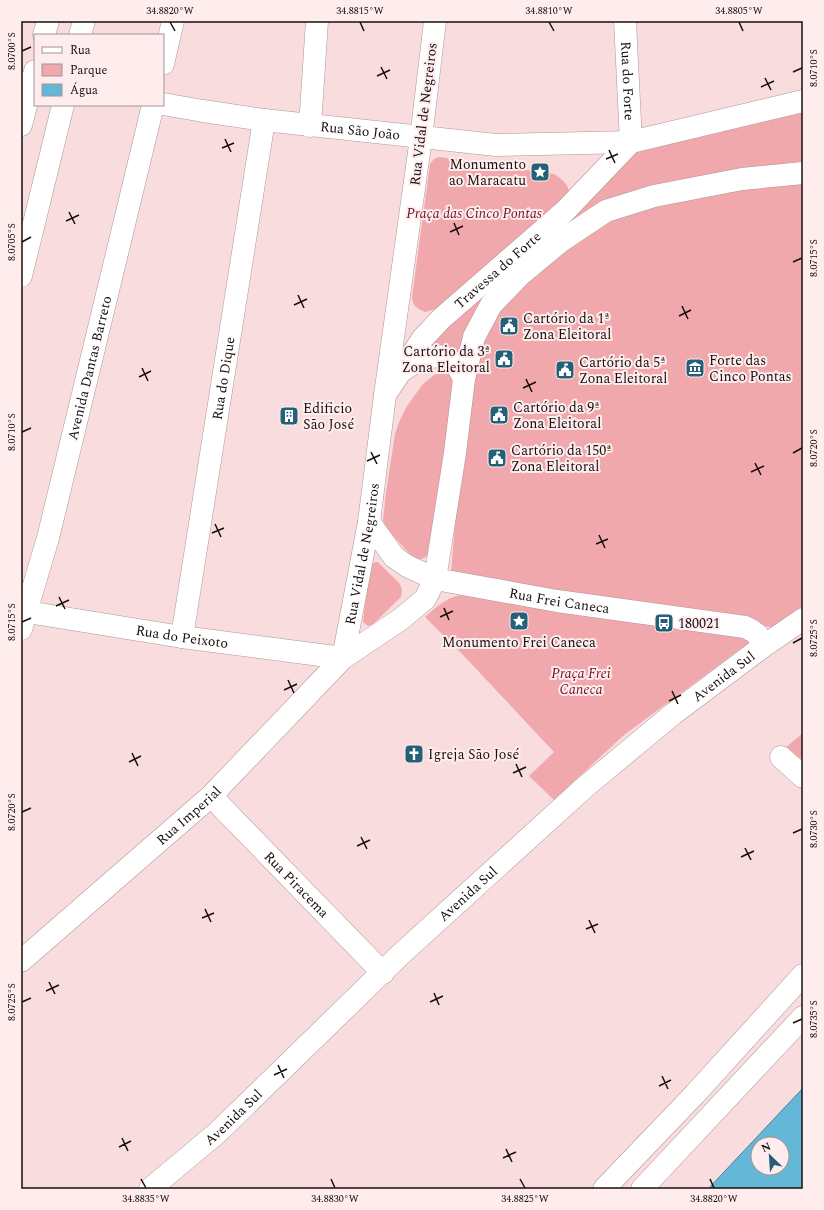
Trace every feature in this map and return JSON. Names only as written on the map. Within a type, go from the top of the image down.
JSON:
[{"type":"street","points":[[44,34],[48,21]]},
{"type":"street","points":[[80,34],[84,21]]},
{"type":"street","points":[[164,60],[173,21]]},
{"type":"street","points":[[310,126],[317,21]]},
{"type":"street","name":"Rua Vidal de Negreiros","points":[[343,658],[369,522],[421,138],[435,21]]},
{"type":"street","name":"Rua do Forte","points":[[625,21],[631,142]]},
{"type":"street","points":[[21,125],[31,81]]},
{"type":"street","points":[[631,142],[803,101]]},
{"type":"street","name":"Rua São João","points":[[164,104],[310,126],[496,145],[631,142]]},
{"type":"street","points":[[21,276],[63,106]]},
{"type":"street","name":"Avenida Dantas Barreto","points":[[22,617],[48,538],[153,106]]},
{"type":"street","name":"Rua do Dique","points":[[182,637],[264,120]]},
{"type":"street","name":"Travessa do Forte","points":[[385,395],[423,338],[442,318],[565,211],[631,142]]},
{"type":"street","points":[[343,658],[407,614],[425,598],[435,579],[455,454],[464,380],[474,337],[491,305],[520,275],[562,241],[606,211],[654,196],[742,179],[803,173]]},
{"type":"street","points":[[398,374],[414,362],[428,358],[442,357],[450,360],[459,369],[464,380]]},
{"type":"street","name":"Rua Frei Caneca","points":[[369,522],[394,557],[406,566],[435,579],[557,601],[773,631],[796,624]]},
{"type":"street","name":"Rua do Peixoto","points":[[22,617],[343,658]]},
{"type":"street","name":"Avenida Sul","points":[[150,1189],[217,1132],[402,954],[585,787],[673,714],[761,648],[796,624]]},
{"type":"street","points":[[745,627],[756,632],[759,637],[761,648]]},
{"type":"street","name":"Rua Imperial","points":[[21,961],[211,796],[343,658]]},
{"type":"street","points":[[781,757],[803,777]]},
{"type":"street","name":"Rua Piracema","points":[[211,796],[383,973]]},
{"type":"street","points":[[604,1189],[695,1094],[803,976]]},
{"type":"street","points":[[642,1189],[803,1017]]},
{"type":"green space","name":"Praça das Cinco Pontas","points":[[803,108],[803,609],[775,628],[451,573],[460,461],[472,376],[424,347],[632,150]]},
{"type":"green space","name":"Praça das Cinco Pontas","points":[[439,157],[554,174],[567,186],[569,198],[565,205],[436,309],[425,312],[414,305],[412,297],[430,164],[434,159]]},
{"type":"green space","points":[[444,372],[455,380],[429,554],[424,558],[418,559],[405,549],[384,524],[383,520],[386,492],[395,434],[399,422],[407,406],[423,384],[434,375]]},
{"type":"green space","points":[[378,562],[400,584],[402,590],[401,597],[372,625],[368,626],[363,622],[367,587],[371,564]]},
{"type":"green space","name":"Praça Frei Caneca","points":[[460,595],[754,639],[624,735],[554,800],[529,776],[554,752],[464,656],[425,617],[437,606],[455,596]]},
{"type":"green space","points":[[803,733],[803,759],[785,748]]},
{"type":"water","points":[[803,1088],[803,1189],[708,1189],[750,1144],[750,1176],[790,1176],[790,1136],[758,1136]]},
{"type":"place","name":"Monumento ao Maracatu","points":[[540,172]]},
{"type":"place","name":"Cartório da 1ª Zona Eleitoral","points":[[509,326]]},
{"type":"place","name":"Cartório da 3ª Zona Eleitoral","points":[[504,359]]},
{"type":"place","name":"Forte das Cinco Pontas","points":[[695,368]]},
{"type":"place","name":"Cartório da 5ª Zona Eleitoral","points":[[565,370]]},
{"type":"place","name":"Cartório da 9ª Zona Eleitoral","points":[[499,415]]},
{"type":"place","name":"Edificio São José","points":[[289,416]]},
{"type":"place","name":"Cartório da 150ª Zona Eleitoral","points":[[497,458]]},
{"type":"place","name":"Monumento Frei Caneca","points":[[519,621]]},
{"type":"place","name":"180021","points":[[664,623]]},
{"type":"place","name":"Igreja São José","points":[[414,754]]}]
